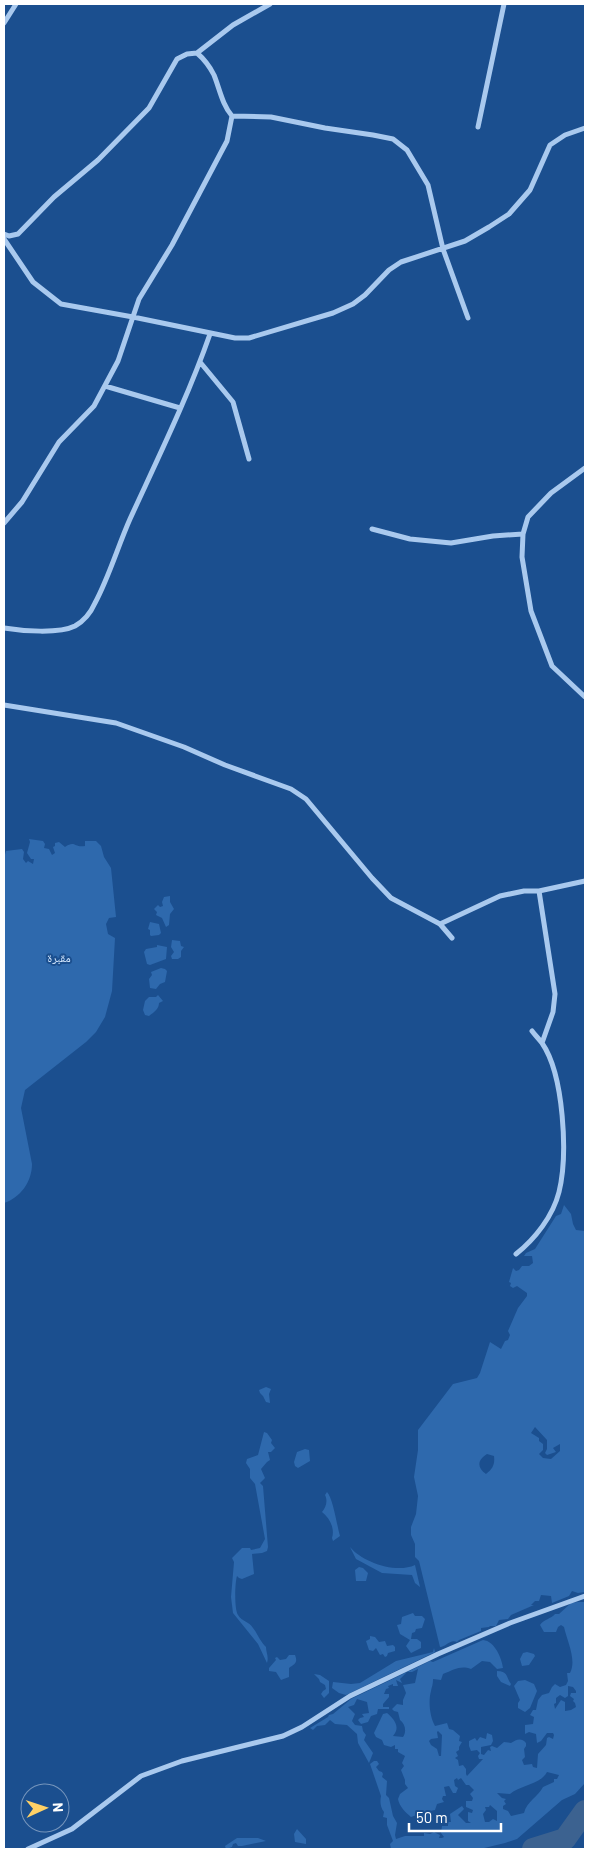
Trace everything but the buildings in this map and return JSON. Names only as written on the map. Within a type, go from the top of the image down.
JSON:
[{"type":"street","points":[[4,22],[16,4]]},
{"type":"street","points":[[4,234],[9,236],[18,234],[54,196],[98,160],[149,108],[177,59],[197,52],[233,25],[270,4]]},
{"type":"street","points":[[478,127],[504,4]]},
{"type":"street","points":[[4,523],[22,502],[58,442],[94,406],[118,361],[139,299],[172,244],[227,141],[232,116],[225,107],[214,74],[197,52]]},
{"type":"street","points":[[232,116],[272,117],[325,128],[373,135],[393,139],[407,150],[428,186],[442,249],[468,318]]},
{"type":"street","points":[[4,239],[33,282],[61,304],[210,334],[249,338],[333,313],[353,304],[365,295],[389,270],[401,262],[465,241],[509,214],[530,190],[550,145],[565,135],[585,128]]},
{"type":"street","points":[[4,628],[18,630],[63,630],[76,626],[86,616],[95,603],[200,362],[210,334]]},
{"type":"street","points":[[200,362],[233,402],[249,459]]},
{"type":"street","points":[[105,386],[180,408]]},
{"type":"street","points":[[585,468],[551,493],[528,517],[523,534],[522,557],[531,611],[552,666],[585,697]]},
{"type":"street","points":[[372,529],[410,538],[450,543],[493,536],[523,534]]},
{"type":"street","points":[[4,705],[116,723],[184,747],[291,789],[306,799],[391,898],[440,924],[452,938]]},
{"type":"street","points":[[440,924],[500,896],[585,882]]},
{"type":"street","points":[[539,891],[555,994],[553,1012],[542,1043]]},
{"type":"street","points":[[516,1254],[533,1240],[549,1214],[558,1194],[562,1172],[564,1135],[556,1076],[542,1043],[532,1031]]},
{"type":"street","points":[[28,1849],[72,1829],[141,1776],[182,1761],[282,1736],[302,1727],[350,1696],[438,1654],[510,1623],[585,1596]]},
{"type":"green space","name":"مقبرة","points":[[29,839],[43,841],[45,844],[44,848],[49,849],[52,855],[55,853],[53,847],[55,843],[59,842],[65,847],[71,844],[85,846],[85,841],[96,841],[101,846],[104,857],[111,868],[116,917],[109,918],[106,924],[108,934],[115,938],[112,991],[105,1017],[96,1032],[25,1090],[21,1108],[32,1164],[30,1177],[20,1193],[4,1203],[4,858],[6,851],[22,849],[24,852],[23,859],[26,863],[28,861],[33,864],[34,859],[31,859],[27,853]]},
{"type":"green space","points":[[170,896],[170,902],[174,909],[170,914],[169,925],[166,927],[162,918],[156,915],[157,912],[154,909],[158,905],[160,907],[163,906],[164,897]]},
{"type":"green space","points":[[150,922],[159,924],[161,933],[159,935],[150,935],[150,930],[148,929]]},
{"type":"green space","points":[[172,940],[180,941],[181,946],[184,947],[181,951],[181,957],[178,959],[172,959],[171,956],[174,952],[171,947]]},
{"type":"green space","points":[[157,945],[167,947],[166,959],[150,965],[147,964],[144,952],[146,949],[157,947]]},
{"type":"green space","points":[[161,968],[167,971],[165,982],[156,989],[150,988],[149,979],[152,975],[151,972]]},
{"type":"green space","points":[[158,995],[163,1001],[159,1003],[157,1009],[149,1016],[145,1015],[143,1010],[145,1001],[149,997],[156,997]]},
{"type":"green space","points":[[564,1205],[571,1214],[576,1230],[585,1231],[585,1592],[578,1593],[572,1591],[569,1596],[552,1603],[551,1596],[541,1595],[539,1601],[535,1601],[531,1605],[534,1605],[511,1615],[508,1619],[499,1620],[496,1626],[481,1628],[481,1631],[457,1642],[455,1641],[440,1647],[419,1561],[415,1557],[415,1544],[411,1535],[418,1496],[414,1477],[418,1450],[418,1430],[453,1384],[477,1378],[490,1342],[501,1349],[505,1341],[508,1340],[510,1335],[508,1331],[518,1308],[527,1296],[527,1293],[517,1286],[513,1288],[510,1286],[511,1283],[509,1282],[513,1268],[516,1271],[522,1266],[529,1266],[533,1263],[532,1256],[524,1256],[535,1249],[556,1216],[561,1214]],"holes":[[[535,1427],[547,1440],[545,1453],[547,1455],[556,1452],[553,1448],[560,1444],[560,1451],[551,1459],[543,1458],[539,1454],[543,1450],[543,1444],[539,1441],[539,1438],[531,1433]],[[487,1454],[494,1456],[494,1461],[492,1468],[486,1474],[479,1464],[481,1459]]]},
{"type":"green space","points":[[266,1387],[271,1389],[269,1394],[270,1403],[266,1402],[259,1390]]},
{"type":"green space","points":[[264,1432],[272,1440],[271,1443],[275,1448],[268,1452],[270,1460],[261,1469],[265,1478],[260,1483],[263,1486],[268,1547],[267,1551],[252,1554],[254,1574],[242,1579],[237,1576],[235,1596],[238,1615],[251,1626],[266,1647],[267,1663],[258,1644],[233,1613],[231,1597],[234,1562],[232,1558],[242,1548],[250,1548],[251,1550],[260,1548],[265,1539],[255,1484],[250,1478],[250,1469],[246,1463],[247,1459],[258,1455]]},
{"type":"green space","points":[[305,1449],[309,1450],[310,1461],[298,1468],[294,1462],[297,1452]]},
{"type":"green space","points":[[327,1492],[333,1506],[340,1536],[333,1541],[331,1524],[322,1512],[326,1504],[325,1495]]},
{"type":"green space","points":[[350,1547],[371,1562],[380,1565],[399,1568],[415,1565],[420,1587],[415,1583],[412,1575],[382,1573],[356,1559]]},
{"type":"green space","points":[[359,1567],[368,1573],[366,1581],[356,1581],[355,1570]]},
{"type":"green space","points":[[585,1602],[585,1783],[575,1794],[562,1800],[517,1839],[480,1849],[391,1849],[390,1844],[393,1841],[387,1825],[387,1818],[383,1817],[381,1796],[370,1764],[374,1761],[377,1761],[379,1764],[376,1767],[382,1772],[382,1777],[387,1781],[386,1795],[389,1798],[393,1816],[397,1823],[396,1839],[405,1836],[424,1836],[424,1833],[430,1834],[434,1832],[440,1835],[439,1838],[442,1838],[444,1837],[441,1833],[442,1826],[448,1826],[448,1822],[451,1822],[450,1814],[462,1806],[464,1809],[458,1815],[466,1823],[471,1823],[468,1821],[468,1812],[472,1813],[473,1810],[466,1807],[466,1801],[472,1801],[473,1798],[470,1794],[474,1790],[469,1785],[466,1785],[461,1778],[454,1780],[455,1786],[458,1788],[456,1793],[453,1793],[449,1786],[444,1787],[446,1796],[443,1796],[442,1799],[444,1802],[437,1804],[435,1810],[430,1811],[429,1816],[424,1817],[419,1814],[411,1817],[400,1804],[398,1799],[400,1794],[408,1788],[401,1770],[404,1766],[402,1763],[405,1756],[398,1752],[398,1749],[395,1749],[395,1745],[391,1747],[384,1745],[382,1740],[376,1737],[374,1733],[383,1714],[387,1713],[396,1726],[393,1736],[403,1737],[405,1732],[404,1726],[398,1712],[392,1709],[397,1704],[403,1705],[406,1693],[403,1685],[415,1683],[418,1669],[407,1672],[483,1640],[491,1644],[499,1655],[503,1668],[497,1669],[490,1662],[482,1661],[471,1669],[457,1669],[443,1674],[441,1680],[433,1679],[430,1705],[433,1722],[435,1726],[447,1723],[449,1729],[460,1736],[459,1741],[462,1742],[459,1750],[456,1752],[458,1756],[455,1758],[458,1760],[459,1766],[463,1765],[466,1769],[467,1776],[483,1759],[479,1759],[480,1753],[477,1750],[471,1751],[469,1741],[475,1738],[477,1741],[480,1737],[486,1739],[487,1733],[492,1735],[493,1741],[491,1745],[481,1747],[481,1754],[484,1755],[488,1750],[491,1751],[490,1747],[497,1748],[504,1742],[524,1741],[526,1743],[524,1749],[525,1757],[522,1760],[524,1765],[532,1764],[533,1767],[537,1768],[538,1754],[546,1745],[547,1738],[553,1739],[554,1735],[553,1733],[547,1733],[537,1743],[536,1734],[529,1732],[525,1734],[525,1725],[533,1724],[534,1717],[530,1715],[533,1710],[536,1710],[538,1700],[542,1695],[549,1693],[555,1684],[560,1687],[566,1685],[568,1681],[567,1673],[570,1673],[572,1668],[571,1650],[564,1627],[561,1625],[556,1632],[544,1632],[540,1625],[555,1614],[559,1614],[571,1603]],"holes":[[[568,1686],[573,1687],[576,1693],[571,1693],[570,1696],[574,1699],[576,1707],[565,1711],[565,1702],[561,1700],[555,1709],[556,1698],[560,1695],[565,1698],[568,1696]],[[437,1732],[442,1735],[441,1756],[439,1756],[437,1749],[429,1741],[438,1738]],[[547,1772],[559,1775],[557,1779],[554,1779],[554,1782],[543,1787],[525,1809],[524,1813],[511,1816],[508,1811],[503,1809],[506,1799],[497,1793],[510,1794],[540,1780]],[[490,1805],[497,1811],[497,1821],[493,1819],[485,1822],[483,1814],[486,1810],[485,1807]]]},
{"type":"green space","points":[[413,1613],[415,1616],[422,1616],[425,1619],[422,1628],[416,1629],[412,1633],[411,1639],[417,1639],[421,1642],[421,1648],[411,1653],[406,1646],[410,1640],[400,1634],[397,1625],[401,1624],[402,1617]]},
{"type":"green space","points":[[370,1636],[375,1637],[379,1642],[385,1641],[387,1646],[393,1645],[395,1651],[388,1653],[385,1657],[383,1654],[380,1655],[376,1648],[373,1651],[369,1650],[366,1641],[370,1639]]},
{"type":"green space","points":[[434,1648],[435,1652],[346,1695],[332,1688],[333,1682],[360,1683],[396,1661],[433,1652]]},
{"type":"green space","points":[[527,1652],[535,1656],[529,1665],[522,1666],[520,1659],[523,1653]]},
{"type":"green space","points":[[289,1655],[295,1655],[296,1662],[289,1668],[289,1677],[281,1680],[276,1672],[269,1671],[269,1668],[276,1660],[275,1658],[277,1657],[280,1660],[286,1659]]},
{"type":"green space","points":[[497,1671],[505,1673],[511,1684],[510,1686],[501,1682],[497,1676]]},
{"type":"green space","points":[[407,1672],[400,1679],[402,1683],[396,1680],[398,1686],[393,1686],[393,1684],[386,1689],[384,1694],[389,1694],[389,1697],[383,1704],[383,1707],[389,1707],[389,1709],[378,1709],[377,1714],[371,1716],[368,1722],[361,1724],[358,1720],[364,1717],[362,1714],[369,1713],[367,1702],[357,1699],[354,1705],[348,1707],[355,1714],[352,1721],[355,1725],[362,1726],[366,1735],[364,1740],[373,1753],[369,1763],[358,1743],[357,1734],[347,1725],[335,1724],[330,1720],[325,1725],[317,1726],[313,1730],[310,1728],[333,1714],[351,1699]]},
{"type":"green space","points":[[314,1674],[320,1675],[329,1681],[329,1693],[324,1698],[321,1694],[326,1689],[325,1685]]},
{"type":"green space","points":[[525,1680],[534,1684],[537,1691],[530,1708],[525,1712],[518,1708],[520,1700],[514,1686],[518,1681]]},
{"type":"green space","points":[[297,1829],[306,1839],[306,1844],[295,1842],[294,1834]]},
{"type":"green space","points":[[237,1838],[258,1838],[266,1841],[242,1846],[238,1846],[236,1843],[226,1849],[225,1846]]},
{"type":"waterway","points":[[533,1849],[565,1839],[585,1811]]}]
